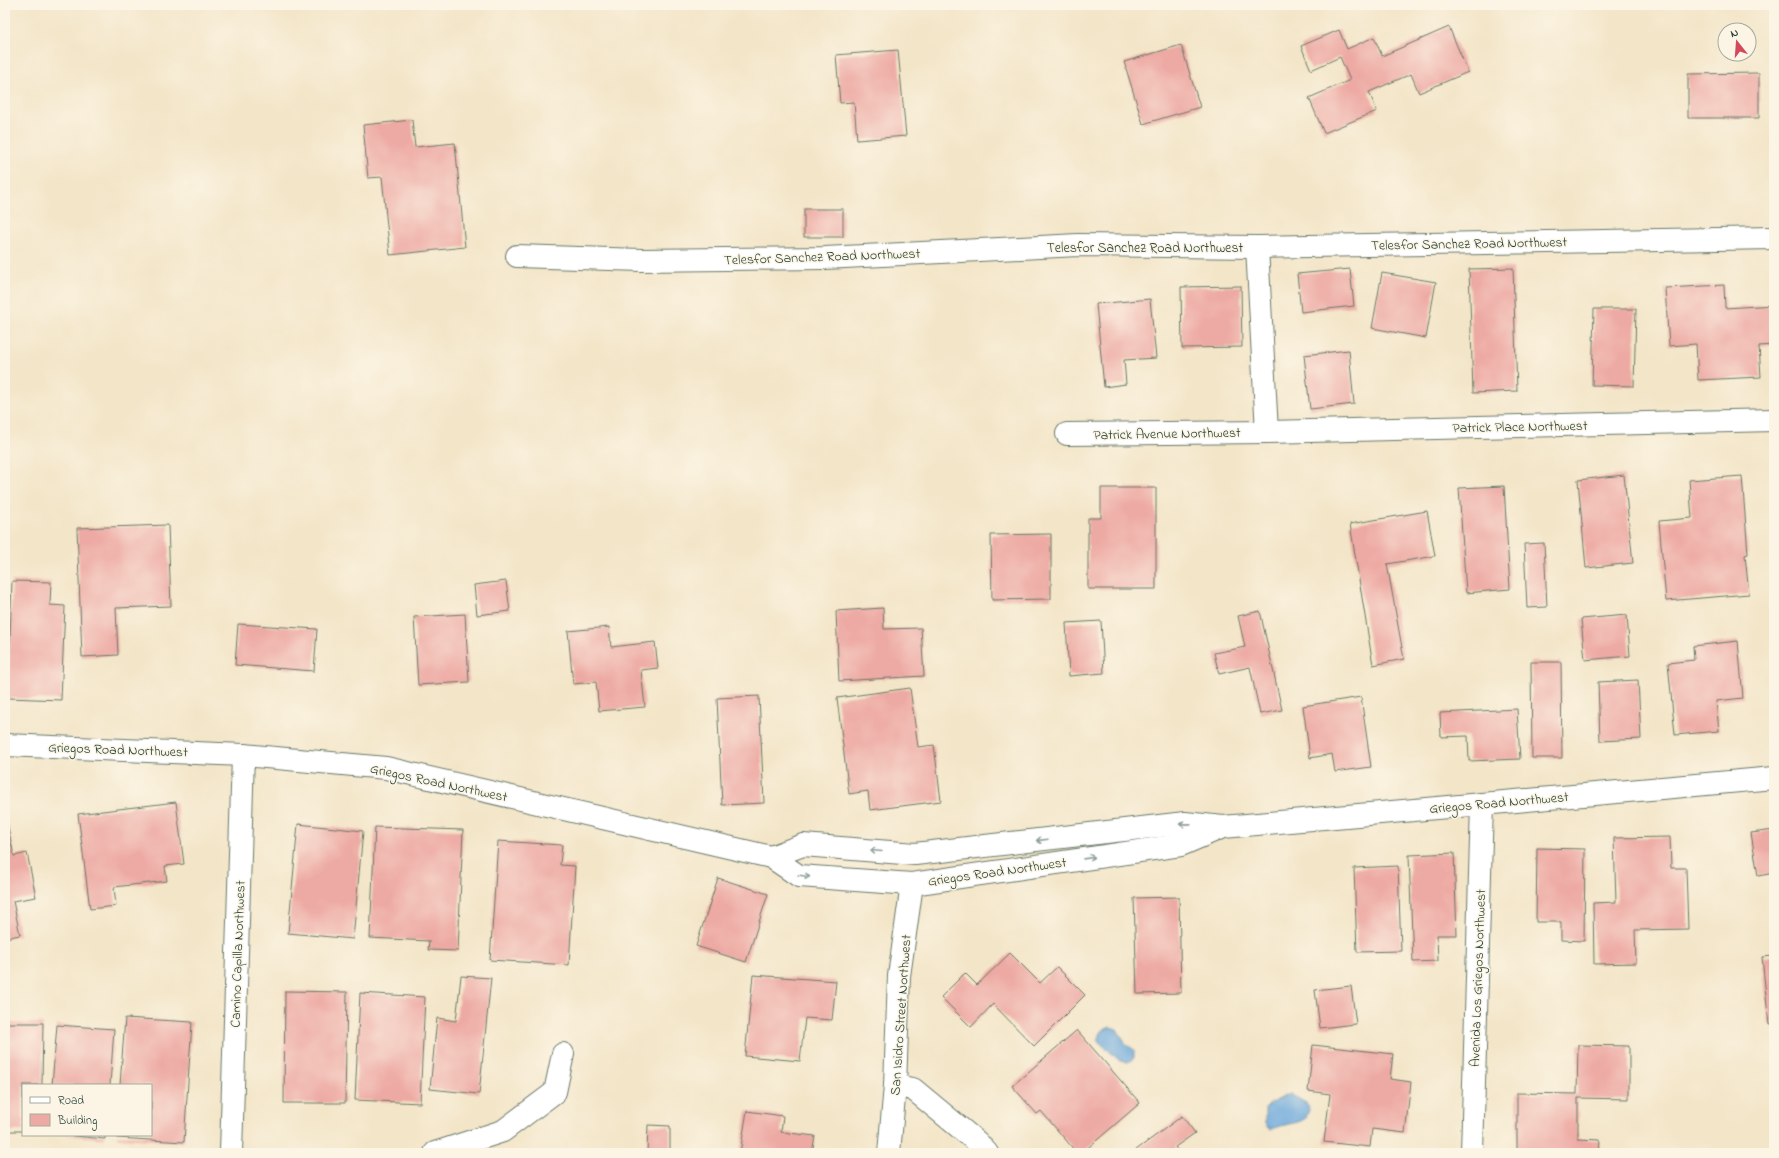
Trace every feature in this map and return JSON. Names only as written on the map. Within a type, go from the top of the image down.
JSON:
[{"type":"street","name":"Telesfor Sanchez Road Northwest","points":[[517,256],[641,260],[810,258],[1078,245],[1257,247],[1774,238]]},
{"type":"street","points":[[1257,247],[1267,432]]},
{"type":"street","name":"Patrick Place Northwest","points":[[1267,432],[1774,420]]},
{"type":"street","name":"Patrick Avenue Northwest","points":[[1067,434],[1267,432]]},
{"type":"street","name":"Griegos Road Northwest","points":[[5,745],[243,755],[386,768],[771,856],[800,876],[912,884],[1181,845],[1224,827]]},
{"type":"street","name":"Camino Capilla Northwest","points":[[231,1153],[243,755]]},
{"type":"street","name":"Griegos Road Northwest","points":[[771,856],[803,845],[915,854],[1185,823],[1224,827],[1774,778]]},
{"type":"street","name":"Avenida Los Griegos Northwest","points":[[1472,1153],[1482,804]]},
{"type":"street","name":"San Isidro Street Northwest","points":[[889,1153],[895,1086],[899,976],[915,854]]},
{"type":"street","points":[[435,1153],[503,1131],[549,1096],[554,1092],[563,1054]]},
{"type":"street","points":[[895,1086],[913,1089],[977,1142],[987,1153]]},
{"type":"water","points":[[1110,1027],[1117,1029],[1125,1043],[1134,1050],[1134,1058],[1128,1062],[1120,1061],[1097,1040],[1102,1031]]},
{"type":"water","points":[[1290,1094],[1306,1103],[1309,1110],[1306,1118],[1298,1122],[1269,1129],[1265,1124],[1265,1109],[1271,1103]]},
{"type":"building","points":[[1449,27],[1468,72],[1419,93],[1411,74],[1369,92],[1377,111],[1324,133],[1309,98],[1350,80],[1340,57],[1311,70],[1301,46],[1339,30],[1347,49],[1374,37],[1382,56]]},
{"type":"building","points":[[1181,45],[1200,107],[1143,124],[1124,62]]},
{"type":"building","points":[[898,50],[906,136],[857,140],[854,102],[840,103],[836,55]]},
{"type":"building","points":[[1759,73],[1759,118],[1688,118],[1688,74]]},
{"type":"building","points":[[412,120],[415,147],[455,143],[465,247],[390,255],[382,177],[368,178],[363,125]]},
{"type":"building","points":[[804,209],[843,209],[843,237],[804,237]]},
{"type":"building","points":[[1513,268],[1517,391],[1473,393],[1469,269]]},
{"type":"building","points":[[1350,269],[1354,306],[1301,312],[1297,274]]},
{"type":"building","points":[[1382,273],[1436,282],[1426,338],[1372,328]]},
{"type":"building","points":[[1724,285],[1725,308],[1774,305],[1774,345],[1759,346],[1761,377],[1698,380],[1696,344],[1669,346],[1665,288]]},
{"type":"building","points":[[1241,286],[1242,347],[1182,348],[1181,287]]},
{"type":"building","points":[[1150,299],[1156,358],[1124,360],[1126,384],[1104,387],[1096,304]]},
{"type":"building","points":[[1594,309],[1636,309],[1634,386],[1592,385]]},
{"type":"building","points":[[1349,350],[1354,404],[1310,409],[1304,355]]},
{"type":"building","points":[[1624,475],[1633,563],[1586,568],[1578,480]]},
{"type":"building","points":[[1742,476],[1748,554],[1745,555],[1749,594],[1666,601],[1659,521],[1692,518],[1689,480]]},
{"type":"building","points":[[1504,486],[1510,589],[1466,593],[1459,488]]},
{"type":"building","points":[[1101,488],[1156,488],[1156,589],[1088,589],[1088,518],[1101,518]]},
{"type":"building","points":[[1427,511],[1435,556],[1387,564],[1404,659],[1373,665],[1350,524]]},
{"type":"building","points":[[168,525],[171,606],[116,608],[118,655],[82,657],[77,528]]},
{"type":"building","points":[[1051,534],[1051,599],[992,600],[991,535]]},
{"type":"building","points":[[1544,543],[1547,607],[1527,608],[1524,544]]},
{"type":"building","points":[[12,581],[51,582],[50,605],[65,606],[61,700],[8,698]]},
{"type":"building","points":[[506,581],[510,611],[477,615],[474,585]]},
{"type":"building","points":[[883,608],[884,629],[921,628],[924,676],[839,681],[836,611]]},
{"type":"building","points":[[1260,611],[1282,710],[1260,714],[1250,667],[1219,674],[1214,653],[1245,647],[1238,616]]},
{"type":"building","points":[[465,614],[469,682],[418,685],[414,617]]},
{"type":"building","points":[[1627,615],[1630,656],[1585,660],[1581,619]]},
{"type":"building","points":[[1101,621],[1104,673],[1069,676],[1066,623]]},
{"type":"building","points":[[238,624],[317,629],[314,671],[235,665]]},
{"type":"building","points":[[609,627],[611,647],[655,642],[658,668],[641,670],[645,707],[599,711],[596,682],[573,684],[568,631]]},
{"type":"building","points":[[1738,641],[1743,698],[1716,701],[1719,731],[1675,735],[1668,663],[1694,660],[1693,646]]},
{"type":"building","points":[[1531,662],[1561,662],[1562,758],[1532,758]]},
{"type":"building","points":[[1638,680],[1641,739],[1600,741],[1598,682]]},
{"type":"building","points":[[910,688],[918,747],[934,745],[941,801],[870,810],[868,791],[849,794],[837,698]]},
{"type":"building","points":[[759,696],[764,803],[722,805],[717,698]]},
{"type":"building","points":[[1361,697],[1371,767],[1335,772],[1332,754],[1310,758],[1303,706]]},
{"type":"building","points":[[1517,709],[1520,759],[1469,761],[1468,736],[1441,737],[1440,713]]},
{"type":"building","points":[[176,802],[184,864],[165,866],[167,881],[114,887],[116,906],[90,909],[78,814]]},
{"type":"building","points":[[5,813],[14,856],[27,853],[36,897],[13,901],[20,935],[5,938]]},
{"type":"building","points":[[298,824],[363,831],[353,939],[288,933]]},
{"type":"building","points":[[375,827],[463,830],[458,951],[428,950],[429,941],[370,938]]},
{"type":"building","points":[[1774,830],[1774,873],[1758,876],[1751,833]]},
{"type":"building","points":[[1670,837],[1671,868],[1686,868],[1688,929],[1635,930],[1636,963],[1594,964],[1593,903],[1616,902],[1614,838]]},
{"type":"building","points":[[498,841],[562,845],[560,865],[575,866],[569,965],[490,960]]},
{"type":"building","points":[[1537,848],[1585,849],[1584,941],[1561,940],[1561,922],[1536,922]]},
{"type":"building","points":[[1454,853],[1457,935],[1437,935],[1438,961],[1413,962],[1409,855]]},
{"type":"building","points":[[1398,866],[1401,951],[1357,952],[1354,868]]},
{"type":"building","points":[[718,878],[768,894],[746,962],[696,946]]},
{"type":"building","points":[[1179,897],[1181,993],[1137,994],[1134,898]]},
{"type":"building","points":[[1010,953],[1040,983],[1057,967],[1085,995],[1034,1046],[993,1004],[971,1027],[941,997],[965,973],[977,985]]},
{"type":"building","points":[[1774,956],[1774,1024],[1769,1025],[1762,957]]},
{"type":"building","points":[[753,975],[836,981],[832,1020],[805,1018],[800,1061],[745,1056]]},
{"type":"building","points":[[461,976],[491,978],[479,1094],[430,1089],[437,1018],[456,1021]]},
{"type":"building","points":[[1351,986],[1356,1024],[1320,1028],[1315,990]]},
{"type":"building","points":[[285,991],[347,992],[345,1103],[284,1103]]},
{"type":"building","points":[[360,993],[425,997],[420,1103],[355,1100]]},
{"type":"building","points":[[125,1018],[192,1022],[184,1142],[117,1138],[117,1136],[152,1136],[152,1084],[120,1084]]},
{"type":"building","points":[[5,1023],[43,1023],[42,1084],[22,1084],[22,1131],[5,1131]]},
{"type":"building","points":[[57,1025],[114,1029],[110,1084],[52,1084]]},
{"type":"building","points":[[1077,1030],[1140,1103],[1082,1153],[1077,1153],[1041,1111],[1037,1114],[1012,1086]]},
{"type":"building","points":[[1313,1045],[1393,1054],[1390,1079],[1411,1082],[1405,1133],[1372,1129],[1370,1147],[1324,1142],[1330,1094],[1308,1091]]},
{"type":"building","points":[[1578,1045],[1629,1046],[1629,1099],[1578,1098],[1578,1139],[1600,1140],[1599,1153],[1517,1153],[1517,1093],[1577,1094]]},
{"type":"building","points":[[747,1111],[783,1116],[781,1132],[815,1136],[812,1153],[740,1153]]},
{"type":"building","points":[[1182,1116],[1195,1133],[1175,1147],[1180,1153],[1132,1153]]},
{"type":"building","points":[[648,1125],[670,1126],[670,1153],[647,1153]]},
{"type":"building","points":[[75,1136],[105,1136],[105,1139]]}]
